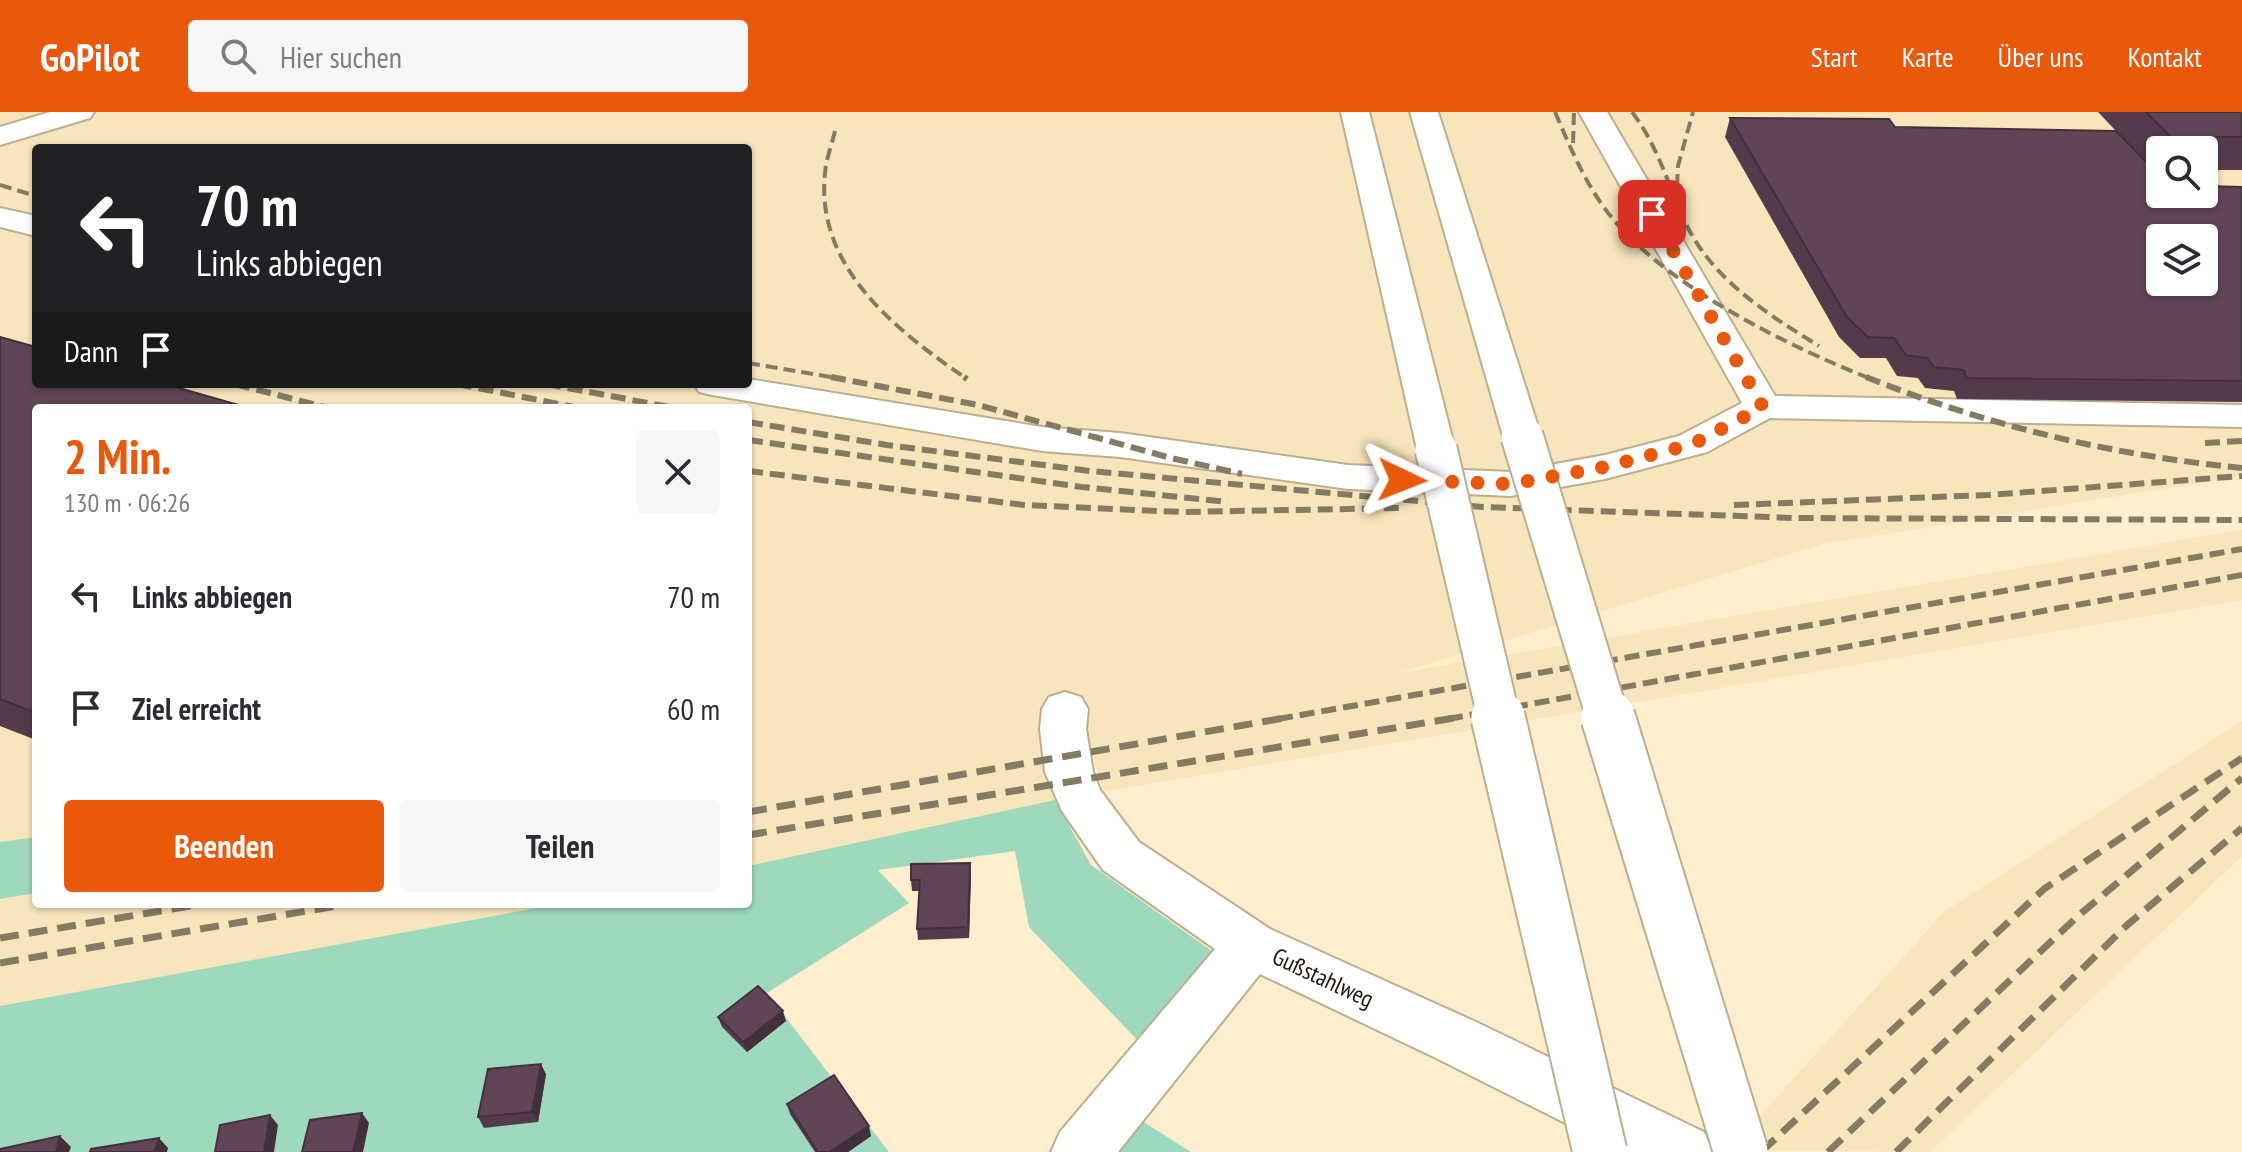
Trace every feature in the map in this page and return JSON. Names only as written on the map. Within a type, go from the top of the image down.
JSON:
[{"type":"main road","points":[[0,136],[80,112]]},
{"type":"main road","points":[[1355,112],[1600,1152]]},
{"type":"main road","points":[[1424,112],[1741,1152]]},
{"type":"main road","points":[[1593,112],[1763,407]]},
{"type":"main road","points":[[0,217],[32,225]]},
{"type":"main road","points":[[736,388],[1042,439],[1120,445],[1348,477],[1511,484],[1605,467],[1693,444],[1763,407],[2242,416]]},
{"type":"main road","name":"Gußstahlweg","points":[[1065,709],[1063,729],[1069,772],[1079,798],[1121,856],[1251,945],[1456,1040],[1683,1152]]},
{"type":"main road","points":[[1081,1152],[1251,945]]},
{"type":"shaded area","points":[[0,112],[2242,112],[2242,476],[1823,544],[1398,673],[2242,530],[2242,600],[1103,792],[1089,741],[1044,748],[1055,800],[752,865],[752,404],[32,404],[32,838],[0,842]]},
{"type":"shaded area","points":[[2242,721],[2242,856],[1930,1152],[1729,1150],[1945,911]]},
{"type":"shaded area","points":[[32,894],[32,908],[537,908],[0,1006],[0,899]]},
{"type":"green space","points":[[1055,800],[1091,865],[1223,959],[1144,1047],[1029,927],[1015,851],[878,870],[909,903],[767,993],[889,1152],[0,1152],[0,1006],[537,908],[752,908],[752,865]]},
{"type":"green space","points":[[32,838],[32,894],[0,899],[0,842]]},
{"type":"green space","points":[[1142,1121],[1191,1152],[1113,1152]]},
{"type":"building","points":[[2146,112],[2242,112],[2242,137],[2170,136]]},
{"type":"building","points":[[1730,118],[1889,119],[1895,127],[2116,131],[2146,162],[2146,208],[2218,208],[2218,186],[2242,187],[2242,381],[1966,378],[1964,370],[1934,367],[1927,358],[1906,355],[1894,338],[1868,337],[1847,317]]},
{"type":"building","points":[[0,337],[32,346],[32,388],[179,388],[235,404],[32,404],[32,711],[0,699]]},
{"type":"building","points":[[970,863],[968,927],[917,929],[920,880],[911,880],[911,864]]},
{"type":"building","points":[[758,986],[783,1011],[743,1042],[718,1017]]},
{"type":"building","points":[[541,1064],[532,1112],[478,1117],[488,1069]]},
{"type":"building","points":[[834,1075],[869,1126],[829,1152],[818,1152],[787,1104]]},
{"type":"building","points":[[362,1113],[353,1152],[302,1152],[310,1120]]},
{"type":"building","points":[[270,1115],[264,1152],[215,1152],[220,1125]]},
{"type":"building","points":[[60,1136],[56,1152],[0,1152],[0,1149]]},
{"type":"building","points":[[159,1138],[154,1152],[90,1152],[91,1149]]},
{"type":"railway","points":[[1555,112],[1595,194],[1637,244],[1698,291],[1732,312],[1804,350],[1869,378]]},
{"type":"railway","points":[[1573,143],[1574,112]]},
{"type":"railway","points":[[1632,112],[1657,154],[1688,228],[1713,265],[1745,296],[1819,346]]},
{"type":"railway","points":[[1677,186],[1678,166],[1693,112]]},
{"type":"railway","points":[[835,131],[826,168],[825,207],[833,239],[847,267],[866,294],[889,318],[967,379],[964,377]]},
{"type":"railway","points":[[0,185],[32,195]]},
{"type":"railway","points":[[752,364],[843,379]]},
{"type":"railway","points":[[831,377],[978,405],[1171,458],[1242,474]]},
{"type":"railway","points":[[1869,378],[1958,410],[2051,436],[2145,455],[2242,468]]},
{"type":"railway","points":[[250,388],[312,404]]},
{"type":"railway","points":[[477,388],[559,404]]},
{"type":"railway","points":[[568,388],[654,404]]},
{"type":"railway","points":[[752,423],[887,445],[1090,471],[1483,507],[1795,518],[2242,520]]},
{"type":"railway","points":[[752,441],[1082,487],[1228,502]]},
{"type":"railway","points":[[2205,443],[2242,441]]},
{"type":"railway","points":[[752,471],[1024,505],[1182,512],[1402,508]]},
{"type":"railway","points":[[1734,505],[1988,495],[2242,476]]},
{"type":"railway","points":[[1278,719],[2242,549]]},
{"type":"railway","points":[[1449,719],[2242,575]]},
{"type":"railway","points":[[752,811],[1290,717]]},
{"type":"railway","points":[[1449,719],[1460,717]]},
{"type":"railway","points":[[752,834],[1449,719]]},
{"type":"railway","points":[[1761,1152],[2044,889],[2242,758]]},
{"type":"railway","points":[[1828,1152],[2078,916],[2242,778]]},
{"type":"railway","points":[[1896,1152],[2126,926],[2242,828]]},
{"type":"railway","points":[[0,938],[178,908]]},
{"type":"railway","points":[[0,963],[324,908]]},
{"type":"route","points":[[1402,480],[1511,484],[1605,467],[1693,444],[1763,407],[1652,214]]}]
